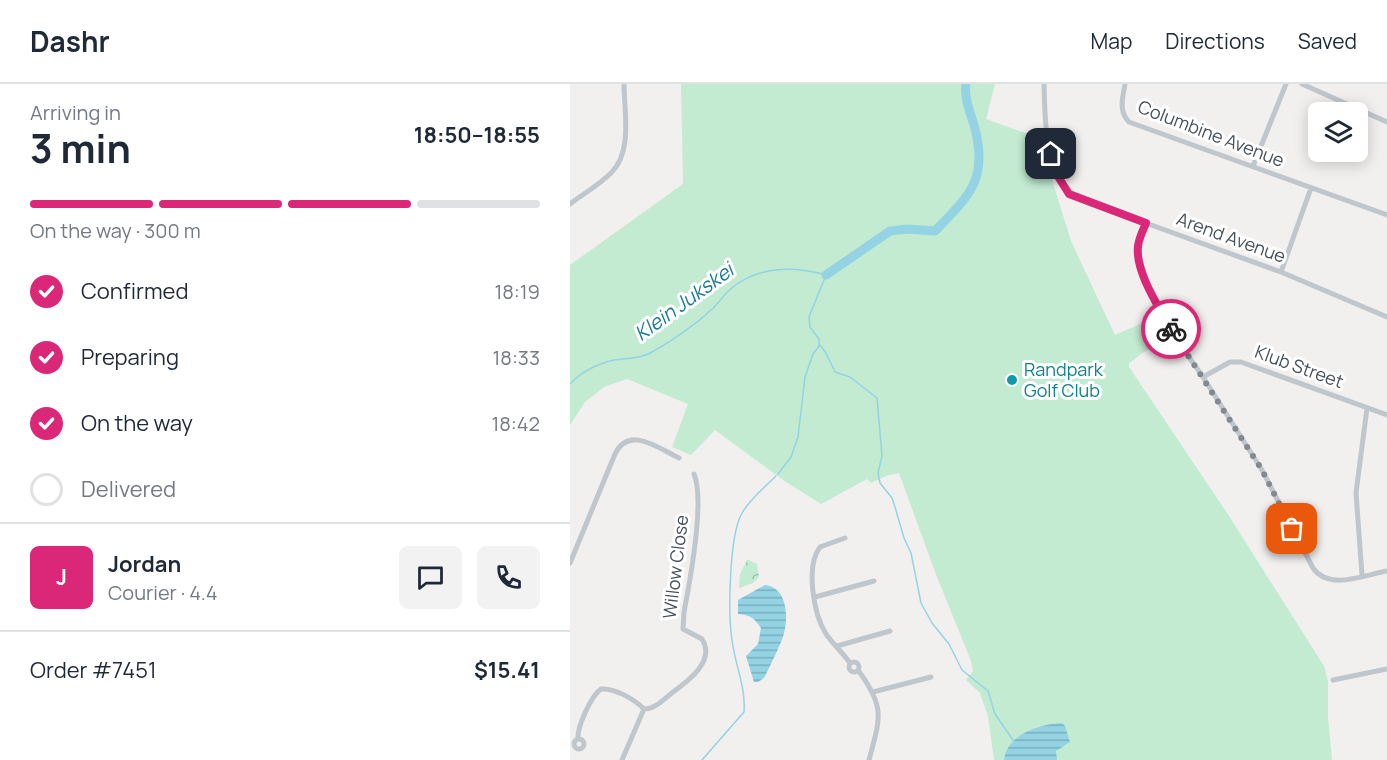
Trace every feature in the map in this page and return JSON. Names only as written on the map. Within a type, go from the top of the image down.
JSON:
[{"type":"street","points":[[570,204],[610,174],[622,156],[625,144],[624,84]]},
{"type":"street","name":"Arend Avenue","points":[[1044,84],[1046,131],[1056,173],[1063,186],[1074,197],[1281,272],[1387,317]]},
{"type":"street","name":"Columbine Avenue","points":[[1125,84],[1122,105],[1125,118],[1129,122],[1387,215]]},
{"type":"street","points":[[1253,166],[1286,84]]},
{"type":"street","points":[[1302,84],[1387,122]]},
{"type":"street","points":[[1281,272],[1311,188]]},
{"type":"street","points":[[1146,223],[1138,246],[1139,261],[1146,281],[1177,340],[1262,470],[1313,568],[1326,579],[1344,579],[1387,571]]},
{"type":"street","name":"Klub Street","points":[[1203,377],[1235,361],[1387,415]]},
{"type":"street","points":[[1362,575],[1356,493],[1367,408]]},
{"type":"street","points":[[570,563],[573,547],[618,449],[626,441],[642,440],[679,458]]},
{"type":"street","name":"Willow Close","points":[[644,709],[655,706],[690,679],[702,664],[706,652],[702,639],[683,629],[698,508],[698,486],[694,474]]},
{"type":"street","points":[[845,538],[825,544],[817,552],[811,577],[814,597],[825,632],[850,663],[848,667],[850,671],[858,670],[873,692],[878,706],[879,721],[869,760]]},
{"type":"street","points":[[814,597],[874,581]]},
{"type":"street","points":[[837,646],[890,631]]},
{"type":"street","points":[[1333,680],[1387,669]]},
{"type":"street","points":[[873,692],[931,676]]},
{"type":"street","points":[[578,739],[579,728],[592,698],[601,689],[608,689],[635,700],[644,709],[622,760]]},
{"type":"green space","points":[[681,84],[995,84],[986,119],[1039,138],[1071,241],[1115,335],[1156,317],[1161,325],[1163,336],[1161,340],[1129,363],[1129,367],[1229,516],[1324,666],[1328,681],[1328,717],[1332,760],[994,760],[988,716],[980,693],[966,680],[973,671],[971,661],[899,473],[871,483],[867,479],[821,504],[783,480],[715,430],[691,455],[672,447],[688,404],[627,379],[604,387],[585,402],[570,425],[570,265],[683,184]]},
{"type":"green space","points":[[747,560],[757,564],[759,577],[753,583],[739,588],[740,574]]},
{"type":"water","points":[[765,585],[779,593],[783,600],[786,617],[784,635],[764,678],[754,682],[746,656],[758,644],[761,628],[752,618],[738,614],[738,600]]},
{"type":"water","points":[[1062,723],[1070,742],[1056,751],[1057,760],[1004,760],[1006,751],[1018,737],[1035,728]]},
{"type":"waterway","name":"Klein Jukskei","points":[[826,275],[890,231],[907,229],[935,231],[967,196],[977,173],[979,159],[966,84]]},
{"type":"waterway","name":"Klein Jukskei","points":[[570,384],[596,366],[614,360],[646,355],[657,349],[697,322],[743,280],[766,272],[790,269],[826,275],[809,317],[810,327],[819,339],[819,346],[813,354],[805,377],[798,437],[791,457],[778,474]]},
{"type":"waterway","points":[[820,345],[835,372],[850,377],[877,398],[882,456],[878,473],[880,483],[892,498],[911,553],[921,603],[932,623],[949,644],[962,670],[988,691],[995,714],[1015,743]]},
{"type":"waterway","points":[[702,760],[744,712],[742,685],[733,649],[731,628],[730,594],[734,539],[745,508],[776,476]]},
{"type":"way so far","points":[[1171,329],[1262,470],[1292,529]]},
{"type":"place","name":"Randpark Golf Club","points":[[1012,380]]},
{"type":"route","points":[[1051,154],[1056,173],[1069,194],[1146,223],[1138,246],[1139,261],[1148,287],[1171,329]]}]
